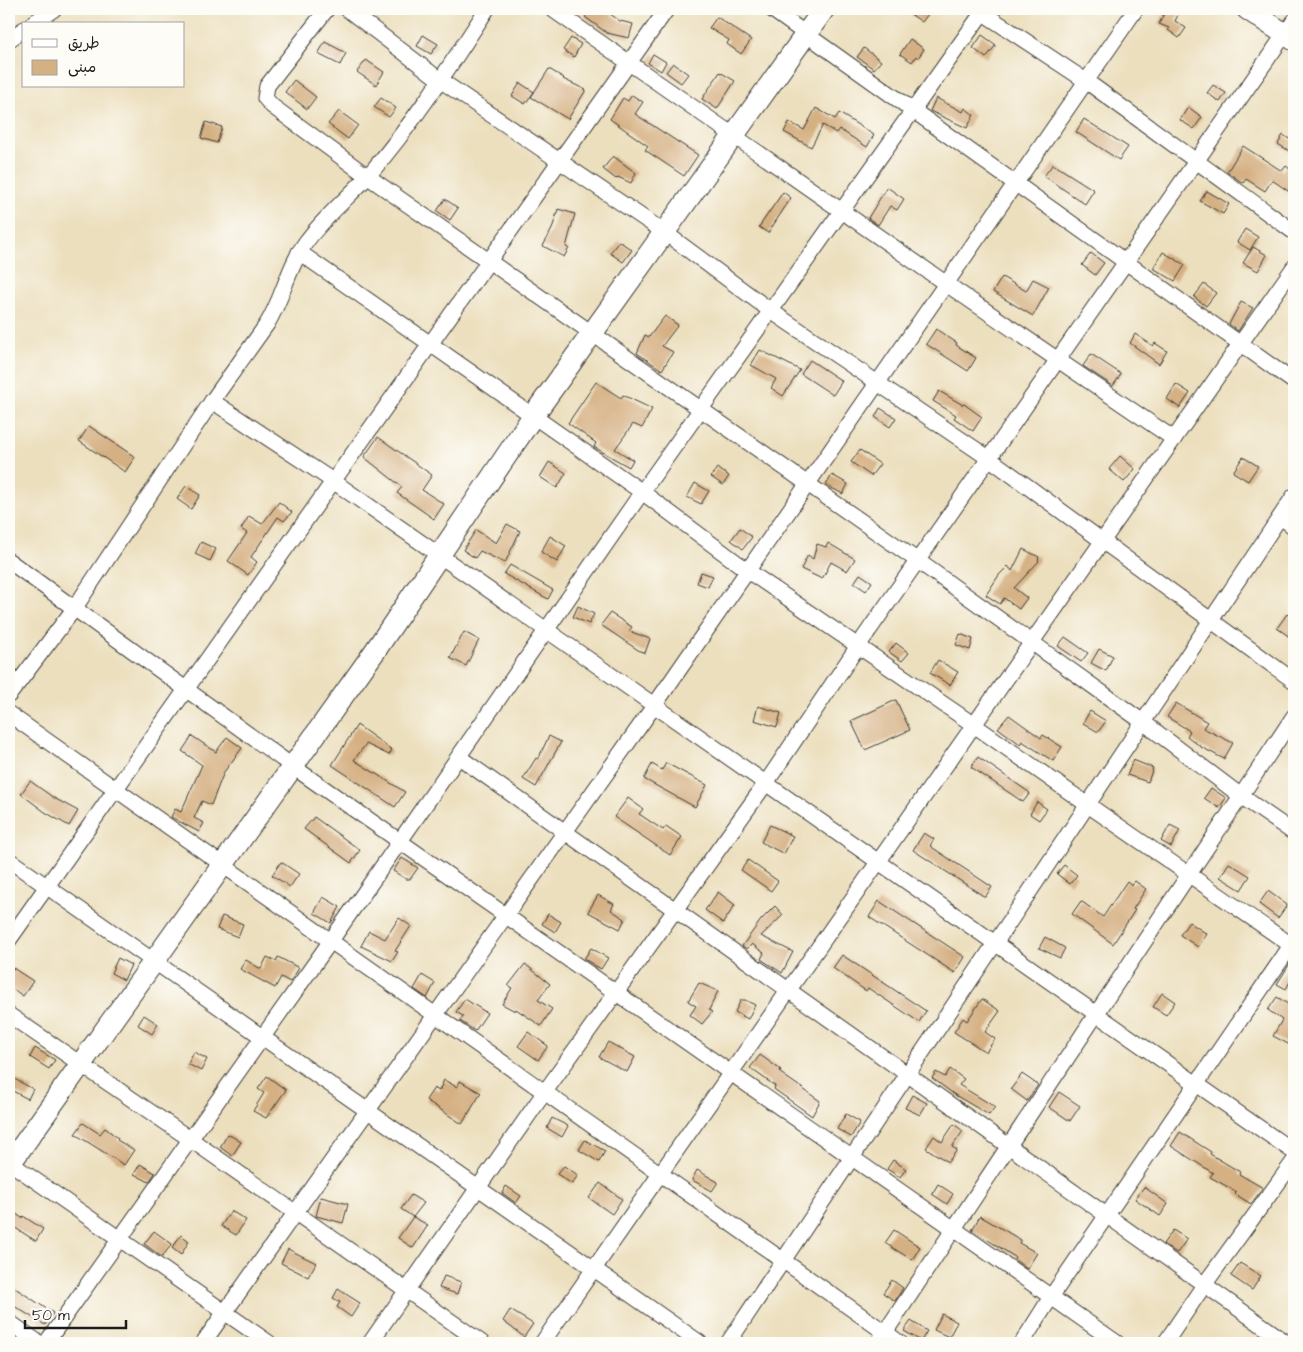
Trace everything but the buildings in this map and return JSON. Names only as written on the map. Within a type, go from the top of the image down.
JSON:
[{"type":"main road","points":[[9,1163],[375,652],[533,416],[824,9]]},
{"type":"main road","points":[[1247,9],[1291,31]]},
{"type":"street","points":[[35,22],[54,9]]},
{"type":"street","points":[[327,9],[267,86],[266,98],[272,106],[488,261],[918,561],[1294,833]]},
{"type":"street","points":[[347,9],[440,80],[664,232],[771,311],[990,459],[1294,681]]},
{"type":"street","points":[[9,694],[74,609],[212,401],[275,310],[294,261],[300,252],[322,221],[368,176],[440,80],[487,9]]},
{"type":"street","points":[[552,9],[945,283],[1174,439]]},
{"type":"street","points":[[9,940],[666,9]]},
{"type":"street","points":[[771,9],[1294,382]]},
{"type":"street","points":[[203,1343],[654,706],[1136,9]]},
{"type":"street","points":[[46,1343],[330,942],[642,492],[842,211],[981,10],[1086,81],[1294,232]]},
{"type":"street","points":[[9,40],[22,30]]},
{"type":"street","points":[[370,1343],[544,1093],[766,783],[858,646],[1196,161],[1291,31]]},
{"type":"street","points":[[300,252],[642,492],[748,571],[1293,944],[1051,1297],[1022,1343]]},
{"type":"street","points":[[542,1343],[1294,267]]},
{"type":"street","points":[[212,401],[333,481],[1294,1152]]},
{"type":"street","points":[[728,1343],[1294,496]]},
{"type":"street","points":[[1280,517],[1294,527]]},
{"type":"street","points":[[9,561],[292,766],[1117,1343]]},
{"type":"street","points":[[9,714],[783,1261],[881,1338],[900,1343]]},
{"type":"street","points":[[881,1338],[1294,716]]},
{"type":"street","points":[[459,757],[1287,1343]]},
{"type":"street","points":[[9,860],[700,1343]]},
{"type":"street","points":[[9,1015],[482,1343]]},
{"type":"street","points":[[1164,1343],[1294,1162]]},
{"type":"street","points":[[9,1163],[120,1238],[269,1343]]},
{"type":"street","points":[[9,1322],[39,1343]]}]
